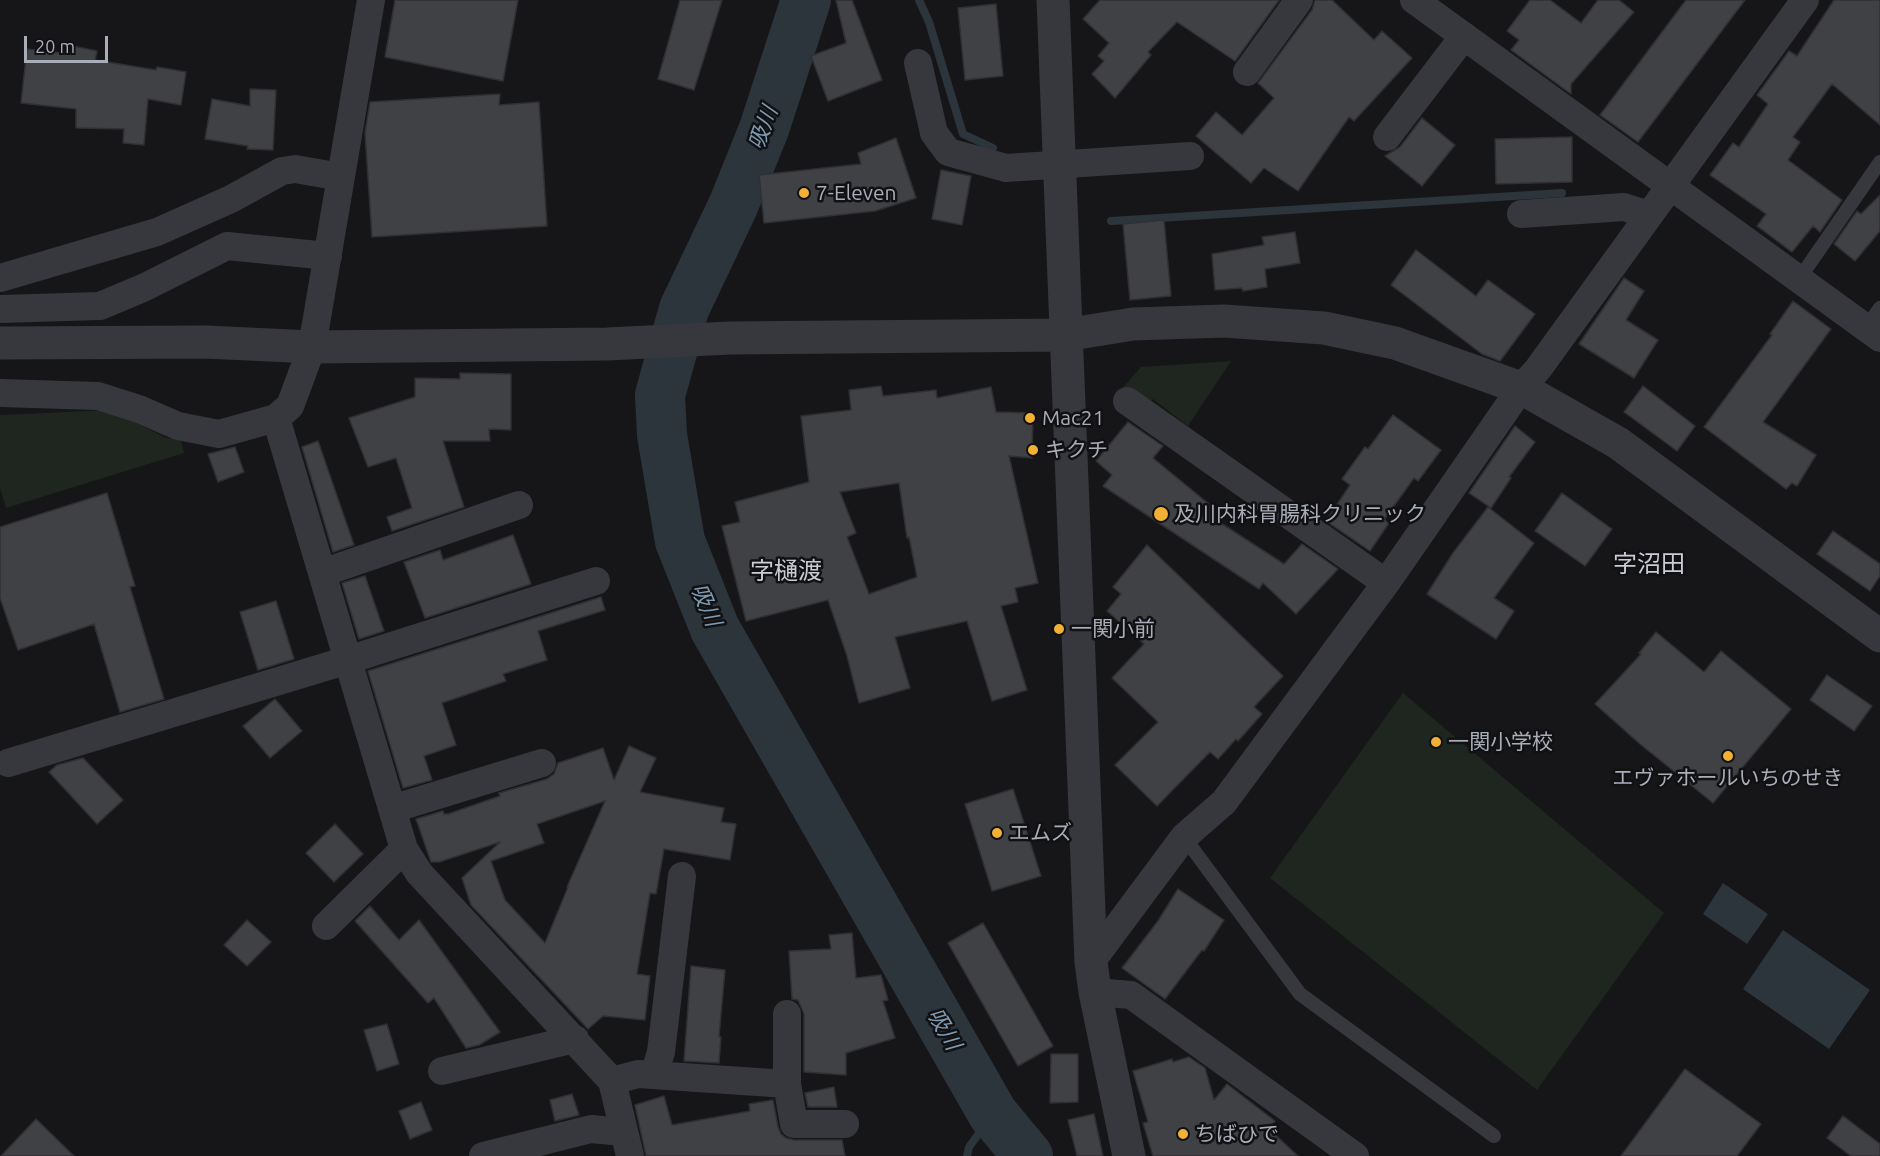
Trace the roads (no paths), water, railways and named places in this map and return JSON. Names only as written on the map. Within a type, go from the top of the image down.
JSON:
[{"type":"street","points":[[0,393],[98,396],[139,409],[178,426],[219,434],[276,418],[290,406],[312,347],[371,0]]},
{"type":"street","points":[[1053,0],[1093,977],[1129,1156]]},
{"type":"street","points":[[1246,72],[1299,0]]},
{"type":"street","points":[[1414,0],[1799,279],[1875,325]]},
{"type":"street","points":[[1093,977],[1184,837],[1224,802],[1386,583],[1521,388],[1538,369],[1804,0]]},
{"type":"street","points":[[1387,137],[1464,36]]},
{"type":"street","points":[[918,63],[934,133],[948,152],[1006,168],[1190,156]]},
{"type":"street","points":[[0,278],[157,232],[231,199],[282,171],[295,168],[341,177]]},
{"type":"street","points":[[1521,214],[1624,207],[1648,215]]},
{"type":"street","points":[[0,309],[100,306],[143,288],[227,246],[328,256]]},
{"type":"street","points":[[0,343],[206,342],[312,347],[607,344],[730,338],[1065,334],[1133,324],[1224,321],[1324,328],[1395,343],[1521,388],[1618,443],[1880,636]]},
{"type":"street","points":[[1127,401],[1386,583]]},
{"type":"street","points":[[276,418],[404,849],[419,873],[612,1081],[627,1144]]},
{"type":"street","points":[[322,573],[519,505]]},
{"type":"street","points":[[8,763],[348,660],[596,581]]},
{"type":"street","points":[[392,809],[542,763]]},
{"type":"street","points":[[326,926],[404,849]]},
{"type":"street","points":[[654,1075],[661,1052],[682,876]]},
{"type":"street","points":[[1093,977],[1131,995],[1354,1156]]},
{"type":"street","points":[[787,1014],[787,1084],[794,1124],[845,1124]]},
{"type":"street","points":[[442,1071],[575,1039]]},
{"type":"street","points":[[612,1081],[638,1074],[787,1084]]},
{"type":"street","points":[[483,1156],[591,1129],[627,1144]]},
{"type":"lane","points":[[1799,279],[1880,162]]},
{"type":"lane","points":[[1184,837],[1300,993],[1494,1136]]},
{"type":"waterway","name":"吸川","points":[[806,0],[764,129],[733,206],[684,309],[660,395],[662,435],[680,541],[715,629],[993,1114],[1028,1156]]},
{"type":"waterway","points":[[919,0],[929,22],[963,134],[993,148]]},
{"type":"waterway","points":[[1111,221],[1562,193]]},
{"type":"waterway","points":[[967,1156],[969,1147],[993,1114]]},
{"type":"place","name":"7-Eleven","points":[[804,193]]},
{"type":"place","name":"Mac21","points":[[1030,418]]},
{"type":"place","name":"キクチ","points":[[1033,450]]},
{"type":"place","name":"及川内科胃腸科クリニック","points":[[1161,514]]},
{"type":"place","name":"一関小前","points":[[1059,629]]},
{"type":"place","name":"一関小学校","points":[[1436,742]]},
{"type":"place","name":"エヴァホールいちのせき","points":[[1728,756]]},
{"type":"place","name":"エムズ","points":[[997,833]]},
{"type":"place","name":"ちばひで","points":[[1183,1134]]},
{"type":"district","name":"字沼田","points":[[1649,564]]},
{"type":"district","name":"字樋渡","points":[[786,571]]}]
